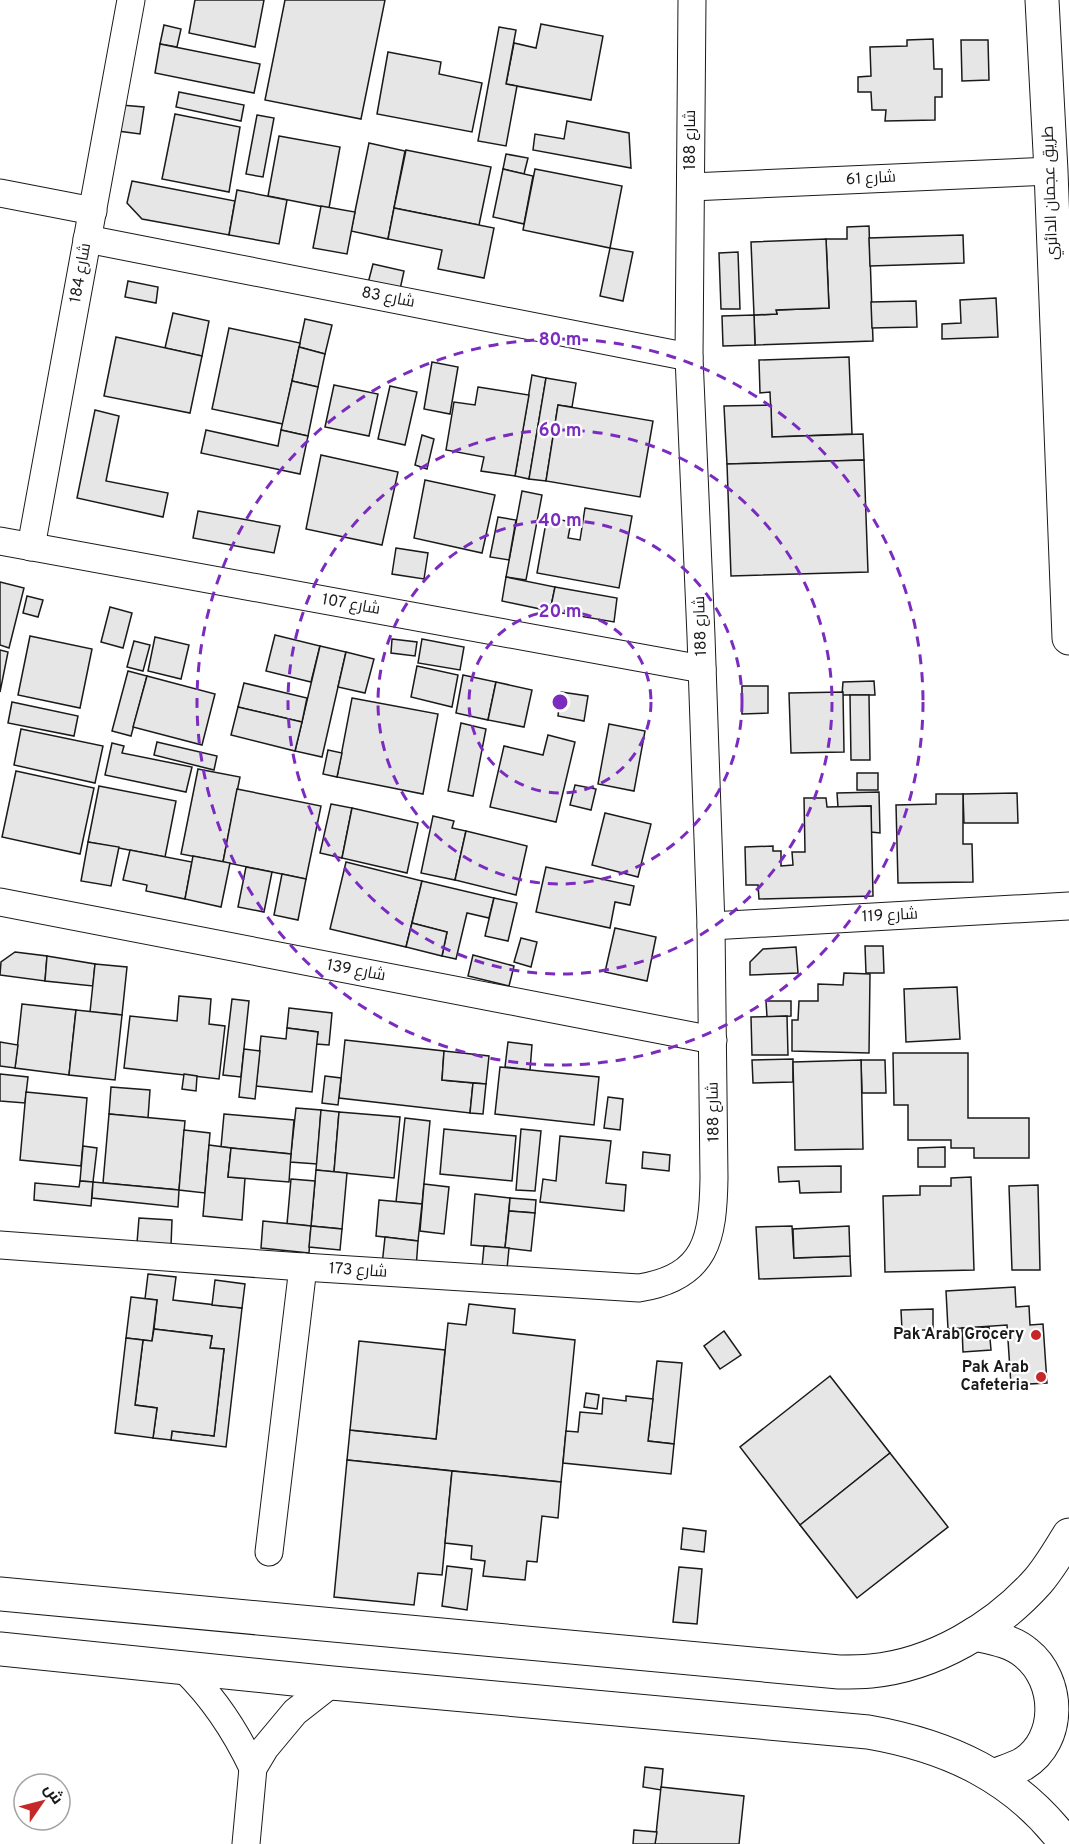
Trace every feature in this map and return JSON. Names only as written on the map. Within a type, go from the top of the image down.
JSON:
[{"type":"street","name":"شارع 184","points":[[31,547],[131,0]]},
{"type":"street","name":"شارع 188","points":[[692,0],[689,357],[702,669],[713,1040],[714,1202],[711,1225],[703,1251]]},
{"type":"street","name":"طريق عجمان الدائري","points":[[1042,0],[1069,638]]},
{"type":"street","name":"شارع 61","points":[[690,187],[1051,171]]},
{"type":"street","points":[[0,193],[93,211]]},
{"type":"street","name":"شارع 83","points":[[87,239],[689,357]]},
{"type":"street","name":"شارع 107","points":[[0,541],[702,669]]},
{"type":"street","name":"شارع 139","points":[[0,902],[713,1040]]},
{"type":"street","name":"شارع 119","points":[[711,926],[1069,906]]},
{"type":"street","name":"شارع 173","points":[[0,1245],[639,1288],[662,1283],[683,1273],[703,1251]]},
{"type":"street","points":[[269,1552],[303,1267]]},
{"type":"street","points":[[0,1594],[839,1672],[872,1671],[925,1658],[975,1634],[1019,1600],[1038,1580],[1069,1535]]},
{"type":"street","points":[[975,1634],[1012,1643],[1025,1652],[1037,1663],[1046,1677],[1051,1692],[1052,1716],[1045,1740],[1023,1764],[993,1776]]},
{"type":"street","points":[[0,1649],[184,1669],[868,1732],[919,1743],[969,1762],[1016,1792],[1038,1811],[1066,1844]]},
{"type":"street","points":[[184,1669],[201,1686],[231,1725],[253,1768]]},
{"type":"street","points":[[246,1844],[253,1768],[265,1748],[295,1712],[332,1683]]},
{"type":"building","points":[[195,0],[264,0],[255,47],[189,33]]},
{"type":"building","points":[[285,0],[385,0],[361,119],[265,100]]},
{"type":"building","points":[[541,24],[603,36],[591,100],[506,84],[514,43],[536,48]]},
{"type":"building","points":[[164,25],[181,29],[177,47],[160,44]]},
{"type":"building","points":[[499,27],[516,30],[506,84],[517,86],[506,146],[478,141]]},
{"type":"building","points":[[933,39],[934,69],[942,69],[942,97],[935,97],[935,120],[885,121],[886,110],[872,110],[871,92],[858,92],[858,77],[871,76],[870,47],[907,46],[907,40]]},
{"type":"building","points":[[961,40],[988,40],[989,80],[962,81]]},
{"type":"building","points":[[160,44],[260,64],[254,93],[155,73]]},
{"type":"building","points":[[388,52],[441,62],[439,74],[482,83],[472,132],[377,114]]},
{"type":"building","points":[[179,92],[244,105],[241,121],[176,107]]},
{"type":"building","points":[[121,105],[144,107],[140,134],[118,131]]},
{"type":"building","points":[[175,114],[240,127],[229,192],[162,179]]},
{"type":"building","points":[[257,115],[274,118],[263,177],[246,174]]},
{"type":"building","points":[[567,121],[629,133],[631,168],[533,150],[535,134],[564,139]]},
{"type":"building","points":[[279,136],[340,147],[329,208],[268,196]]},
{"type":"building","points":[[369,143],[405,151],[388,239],[351,231]]},
{"type":"building","points":[[406,150],[491,167],[479,225],[394,208]]},
{"type":"building","points":[[506,154],[528,158],[524,174],[503,169]]},
{"type":"building","points":[[503,169],[533,176],[524,224],[493,217]]},
{"type":"building","points":[[535,169],[622,186],[610,248],[523,230]]},
{"type":"building","points":[[132,181],[235,201],[229,235],[142,219],[127,203]]},
{"type":"building","points":[[237,190],[287,200],[279,244],[229,235]]},
{"type":"building","points":[[321,206],[355,212],[347,254],[313,248]]},
{"type":"building","points":[[394,208],[494,228],[484,278],[438,269],[442,250],[388,239]]},
{"type":"building","points":[[869,226],[873,341],[755,345],[754,315],[777,314],[776,310],[829,308],[826,239],[847,239],[847,227]]},
{"type":"building","points":[[963,235],[964,263],[870,266],[869,238]]},
{"type":"building","points":[[826,239],[829,308],[776,310],[777,314],[754,315],[751,242]]},
{"type":"building","points":[[610,248],[633,252],[623,301],[600,296]]},
{"type":"building","points":[[738,252],[740,309],[721,309],[719,253]]},
{"type":"building","points":[[373,264],[404,271],[399,294],[367,287]]},
{"type":"building","points":[[128,281],[158,287],[156,303],[125,297]]},
{"type":"building","points":[[996,298],[998,337],[942,339],[942,324],[961,323],[960,300]]},
{"type":"building","points":[[916,301],[917,327],[872,328],[871,302]]},
{"type":"building","points":[[173,313],[209,321],[202,356],[165,348]]},
{"type":"building","points":[[754,315],[755,345],[723,346],[722,316]]},
{"type":"building","points":[[305,319],[332,325],[325,354],[299,347]]},
{"type":"building","points":[[229,328],[300,343],[283,424],[212,409]]},
{"type":"building","points":[[116,337],[202,356],[190,413],[104,396]]},
{"type":"building","points":[[299,347],[325,354],[318,387],[292,381]]},
{"type":"building","points":[[849,357],[852,434],[772,437],[770,392],[760,393],[759,360]]},
{"type":"building","points":[[432,362],[458,367],[450,414],[424,409]]},
{"type":"building","points":[[532,375],[546,378],[529,479],[515,476]]},
{"type":"building","points":[[546,378],[576,383],[572,407],[558,405],[546,481],[529,479]]},
{"type":"building","points":[[292,381],[318,387],[308,436],[281,430]]},
{"type":"building","points":[[334,385],[378,394],[369,436],[325,427]]},
{"type":"building","points":[[390,386],[417,392],[405,445],[378,439]]},
{"type":"building","points":[[478,387],[529,395],[515,476],[481,471],[484,457],[446,450],[454,402],[475,405]]},
{"type":"building","points":[[558,405],[653,421],[640,497],[546,481]]},
{"type":"building","points":[[771,405],[772,437],[863,434],[864,460],[727,464],[724,406]]},
{"type":"building","points":[[95,410],[119,416],[106,481],[168,493],[163,517],[77,498]]},
{"type":"building","points":[[206,430],[278,446],[281,430],[308,436],[300,474],[201,453]]},
{"type":"building","points":[[422,435],[434,439],[427,469],[415,465]]},
{"type":"building","points":[[321,455],[398,472],[382,545],[306,529]]},
{"type":"building","points":[[864,460],[868,572],[731,576],[727,464]]},
{"type":"building","points":[[425,480],[495,495],[482,553],[414,538]]},
{"type":"building","points":[[522,491],[542,495],[526,580],[506,577]]},
{"type":"building","points":[[585,508],[632,516],[619,588],[537,573],[547,517],[571,522],[568,538],[580,540]]},
{"type":"building","points":[[198,511],[280,526],[274,553],[193,538]]},
{"type":"building","points":[[498,517],[516,520],[509,560],[490,557]]},
{"type":"building","points":[[396,548],[428,553],[424,579],[392,574]]},
{"type":"building","points":[[506,577],[555,587],[550,611],[502,601]]},
{"type":"building","points":[[0,582],[24,588],[9,648],[0,645]]},
{"type":"building","points":[[555,587],[617,598],[614,622],[550,611]]},
{"type":"building","points":[[27,596],[43,600],[38,617],[23,613]]},
{"type":"building","points":[[110,607],[132,613],[123,648],[101,642]]},
{"type":"building","points":[[275,635],[320,646],[311,682],[266,671]]},
{"type":"building","points":[[30,636],[92,649],[80,708],[18,695]]},
{"type":"building","points":[[155,637],[189,645],[181,679],[148,671]]},
{"type":"building","points":[[392,639],[417,642],[415,656],[391,653]]},
{"type":"building","points":[[422,639],[464,647],[460,670],[418,663]]},
{"type":"building","points":[[134,641],[150,645],[143,671],[127,667]]},
{"type":"building","points":[[320,646],[346,652],[322,757],[295,751]]},
{"type":"building","points":[[0,650],[8,652],[0,692]]},
{"type":"building","points":[[346,652],[374,659],[365,693],[338,687]]},
{"type":"building","points":[[417,666],[458,675],[452,707],[411,697]]},
{"type":"building","points":[[128,671],[147,676],[131,736],[112,731]]},
{"type":"building","points":[[463,675],[496,682],[488,720],[456,713]]},
{"type":"building","points":[[147,676],[215,694],[202,745],[133,727]]},
{"type":"building","points":[[874,681],[875,695],[842,695],[843,682]]},
{"type":"building","points":[[496,682],[532,690],[524,727],[488,720]]},
{"type":"building","points":[[244,683],[307,698],[302,722],[238,707]]},
{"type":"building","points":[[742,686],[768,686],[768,713],[742,714]]},
{"type":"building","points":[[561,692],[588,696],[584,721],[558,716]]},
{"type":"building","points":[[843,692],[844,752],[791,753],[789,693]]},
{"type":"building","points":[[850,695],[869,695],[870,760],[851,760]]},
{"type":"building","points":[[352,698],[438,714],[423,794],[337,777]]},
{"type":"building","points":[[12,702],[78,716],[74,736],[8,723]]},
{"type":"building","points":[[238,707],[302,722],[295,751],[231,735]]},
{"type":"building","points":[[461,723],[486,729],[473,796],[448,791]]},
{"type":"building","points":[[609,724],[645,731],[634,791],[598,784]]},
{"type":"building","points":[[21,729],[103,746],[95,783],[14,765]]},
{"type":"building","points":[[548,735],[575,742],[556,822],[490,807],[504,746],[543,755]]},
{"type":"building","points":[[157,742],[217,756],[214,770],[154,755]]},
{"type":"building","points":[[112,743],[124,746],[122,753],[192,767],[186,792],[105,775]]},
{"type":"building","points":[[328,750],[342,753],[337,777],[323,774]]},
{"type":"building","points":[[198,769],[240,777],[223,862],[181,854]]},
{"type":"building","points":[[16,771],[94,788],[80,854],[2,837]]},
{"type":"building","points":[[857,773],[878,773],[878,790],[857,790]]},
{"type":"building","points":[[575,785],[596,789],[591,810],[570,805]]},
{"type":"building","points":[[99,786],[176,801],[165,857],[88,842]]},
{"type":"building","points":[[237,789],[321,806],[306,879],[223,862]]},
{"type":"building","points":[[879,792],[880,833],[871,832],[871,806],[838,807],[837,793]]},
{"type":"building","points":[[1017,793],[1018,823],[964,823],[963,794]]},
{"type":"building","points":[[936,794],[963,794],[963,844],[972,844],[973,882],[898,883],[896,805],[936,804]]},
{"type":"building","points":[[804,798],[826,798],[827,807],[871,806],[873,896],[759,899],[758,885],[746,885],[745,847],[773,846],[773,851],[781,851],[781,866],[793,865],[792,852],[805,852]]},
{"type":"building","points":[[331,804],[352,808],[342,858],[320,853]]},
{"type":"building","points":[[352,808],[418,823],[407,873],[342,858]]},
{"type":"building","points":[[605,813],[651,824],[638,877],[592,865]]},
{"type":"building","points":[[433,816],[454,821],[452,828],[466,831],[455,880],[421,873]]},
{"type":"building","points":[[466,831],[527,846],[516,895],[455,880]]},
{"type":"building","points":[[88,842],[119,847],[111,886],[81,881]]},
{"type":"building","points":[[130,850],[192,862],[185,899],[146,891],[147,885],[123,880]]},
{"type":"building","points":[[193,856],[230,863],[221,907],[185,899]]},
{"type":"building","points":[[346,862],[422,881],[406,947],[330,929]]},
{"type":"building","points":[[246,867],[272,872],[264,912],[238,907]]},
{"type":"building","points":[[546,867],[634,886],[630,905],[615,902],[610,928],[536,912]]},
{"type":"building","points":[[282,874],[306,879],[298,920],[274,915]]},
{"type":"building","points":[[422,881],[494,898],[489,918],[467,913],[456,959],[442,956],[447,932],[412,923]]},
{"type":"building","points":[[494,898],[517,903],[508,941],[485,936]]},
{"type":"building","points":[[412,923],[447,932],[442,956],[406,947]]},
{"type":"building","points":[[615,928],[656,937],[647,981],[605,972]]},
{"type":"building","points":[[521,938],[537,942],[531,967],[514,962]]},
{"type":"building","points":[[865,946],[883,946],[884,973],[866,973]]},
{"type":"building","points":[[796,947],[798,973],[750,975],[750,962],[763,949]]},
{"type":"building","points":[[15,952],[47,956],[45,981],[0,975],[1,962]]},
{"type":"building","points":[[473,955],[514,966],[509,986],[468,976]]},
{"type":"building","points":[[47,956],[95,964],[93,986],[45,981]]},
{"type":"building","points":[[95,964],[127,967],[122,1015],[90,1012]]},
{"type":"building","points":[[844,973],[870,974],[869,1053],[792,1051],[792,1020],[798,1020],[799,1001],[818,1001],[818,984],[843,985]]},
{"type":"building","points":[[957,987],[960,1039],[906,1042],[904,989]]},
{"type":"building","points":[[179,996],[211,999],[209,1024],[225,1026],[219,1079],[124,1068],[130,1016],[177,1021]]},
{"type":"building","points":[[232,999],[249,1001],[241,1077],[223,1075]]},
{"type":"building","points":[[766,1001],[791,1001],[791,1016],[767,1017]]},
{"type":"building","points":[[22,1004],[76,1010],[69,1075],[15,1068]]},
{"type":"building","points":[[289,1008],[332,1013],[329,1045],[316,1044],[318,1032],[287,1028]]},
{"type":"building","points":[[76,1010],[122,1015],[115,1080],[69,1075]]},
{"type":"building","points":[[787,1016],[788,1055],[752,1055],[751,1017]]},
{"type":"building","points":[[287,1028],[318,1032],[312,1092],[256,1086],[261,1036],[286,1039]]},
{"type":"building","points":[[345,1040],[444,1051],[442,1080],[473,1083],[470,1113],[339,1098]]},
{"type":"building","points":[[0,1042],[18,1045],[15,1068],[0,1066]]},
{"type":"building","points":[[508,1042],[532,1045],[530,1070],[505,1067]]},
{"type":"building","points":[[244,1049],[260,1051],[255,1099],[239,1097]]},
{"type":"building","points":[[444,1051],[489,1056],[486,1084],[442,1080]]},
{"type":"building","points":[[893,1053],[968,1053],[968,1118],[1029,1118],[1029,1158],[974,1158],[974,1148],[951,1148],[951,1140],[908,1140],[908,1105],[894,1105]]},
{"type":"building","points":[[793,1059],[793,1082],[753,1083],[752,1060]]},
{"type":"building","points":[[861,1060],[885,1060],[886,1093],[862,1093]]},
{"type":"building","points":[[861,1060],[863,1149],[795,1150],[793,1062]]},
{"type":"building","points":[[500,1067],[599,1077],[594,1125],[495,1114]]},
{"type":"building","points":[[0,1074],[28,1077],[25,1103],[0,1101]]},
{"type":"building","points":[[184,1074],[197,1076],[196,1091],[182,1089]]},
{"type":"building","points":[[325,1076],[341,1078],[338,1105],[322,1103]]},
{"type":"building","points":[[473,1083],[486,1084],[483,1114],[470,1113]]},
{"type":"building","points":[[111,1087],[150,1090],[148,1118],[109,1114]]},
{"type":"building","points":[[26,1092],[87,1098],[81,1166],[20,1160]]},
{"type":"building","points":[[608,1097],[623,1099],[620,1130],[604,1128]]},
{"type":"building","points":[[296,1108],[321,1110],[317,1164],[290,1162]]},
{"type":"building","points":[[321,1110],[339,1112],[334,1172],[316,1170]]},
{"type":"building","points":[[339,1112],[400,1117],[394,1178],[334,1172]]},
{"type":"building","points":[[109,1114],[185,1121],[179,1190],[103,1183]]},
{"type":"building","points":[[224,1114],[294,1120],[291,1154],[221,1147]]},
{"type":"building","points":[[405,1118],[430,1121],[422,1204],[396,1202]]},
{"type":"building","points":[[444,1129],[516,1136],[512,1181],[440,1174]]},
{"type":"building","points":[[521,1129],[541,1131],[535,1191],[516,1190]]},
{"type":"building","points":[[184,1130],[210,1133],[205,1193],[179,1190]]},
{"type":"building","points":[[560,1136],[611,1141],[606,1183],[626,1185],[624,1211],[540,1202],[543,1179],[556,1181]]},
{"type":"building","points":[[209,1145],[231,1148],[228,1177],[245,1178],[242,1220],[203,1216]]},
{"type":"building","points":[[83,1146],[97,1148],[93,1182],[80,1181]]},
{"type":"building","points":[[945,1147],[945,1167],[918,1167],[918,1148]]},
{"type":"building","points":[[231,1148],[291,1154],[289,1182],[228,1177]]},
{"type":"building","points":[[643,1152],[670,1155],[669,1171],[642,1168]]},
{"type":"building","points":[[841,1166],[841,1192],[800,1193],[799,1181],[779,1182],[778,1167]]},
{"type":"building","points":[[316,1170],[347,1173],[342,1229],[311,1226]]},
{"type":"building","points":[[971,1177],[974,1270],[885,1272],[883,1196],[920,1195],[920,1186],[951,1186],[951,1178]]},
{"type":"building","points":[[291,1179],[315,1181],[311,1226],[287,1224]]},
{"type":"building","points":[[80,1181],[93,1182],[91,1206],[34,1200],[35,1183],[79,1187]]},
{"type":"building","points":[[93,1182],[179,1190],[178,1207],[92,1198]]},
{"type":"building","points":[[424,1184],[449,1187],[444,1234],[420,1231]]},
{"type":"building","points":[[1038,1185],[1040,1270],[1012,1270],[1009,1186]]},
{"type":"building","points":[[475,1194],[510,1198],[505,1248],[471,1245]]},
{"type":"building","points":[[510,1198],[536,1200],[535,1213],[509,1211]]},
{"type":"building","points":[[379,1200],[422,1204],[418,1241],[376,1236]]},
{"type":"building","points":[[509,1211],[535,1213],[531,1251],[505,1248]]},
{"type":"building","points":[[139,1218],[172,1220],[171,1246],[137,1243]]},
{"type":"building","points":[[263,1221],[311,1226],[309,1253],[261,1248]]},
{"type":"building","points":[[311,1226],[342,1229],[340,1250],[309,1247]]},
{"type":"building","points":[[792,1226],[794,1258],[850,1256],[851,1276],[759,1279],[756,1227]]},
{"type":"building","points":[[849,1226],[850,1256],[794,1258],[793,1229]]},
{"type":"building","points":[[385,1237],[418,1241],[416,1269],[382,1265]]},
{"type":"building","points":[[484,1246],[509,1248],[507,1269],[482,1267]]},
{"type":"building","points":[[148,1274],[176,1277],[173,1300],[242,1308],[226,1447],[171,1440],[172,1431],[214,1436],[224,1349],[210,1348],[212,1336],[154,1329],[157,1300],[145,1299]]},
{"type":"building","points":[[215,1280],[245,1284],[242,1308],[212,1305]]},
{"type":"building","points":[[1015,1287],[1016,1307],[1029,1306],[1030,1325],[1043,1324],[1047,1383],[1011,1385],[1007,1325],[948,1329],[946,1291]]},
{"type":"building","points":[[131,1297],[157,1300],[152,1341],[126,1338]]},
{"type":"building","points":[[469,1304],[515,1309],[513,1333],[575,1340],[561,1482],[347,1460],[350,1430],[436,1439],[448,1323],[466,1325]]},
{"type":"building","points":[[933,1309],[933,1330],[902,1330],[901,1310]]},
{"type":"building","points":[[989,1327],[991,1350],[963,1352],[962,1328]]},
{"type":"building","points":[[154,1329],[212,1336],[210,1348],[224,1349],[214,1436],[172,1431],[171,1440],[153,1438],[157,1408],[135,1405],[143,1340],[152,1341]]},
{"type":"building","points":[[724,1331],[741,1355],[720,1369],[704,1346]]},
{"type":"building","points":[[126,1338],[143,1340],[135,1405],[157,1408],[153,1438],[115,1433]]},
{"type":"building","points":[[359,1341],[445,1350],[436,1439],[350,1430]]},
{"type":"building","points":[[657,1361],[682,1363],[674,1444],[648,1441]]},
{"type":"building","points":[[830,1376],[890,1453],[800,1525],[740,1447]]},
{"type":"building","points":[[586,1393],[599,1395],[597,1409],[584,1407]]},
{"type":"building","points":[[626,1396],[653,1399],[648,1441],[674,1444],[671,1474],[563,1463],[566,1431],[578,1432],[580,1412],[602,1414],[603,1398],[626,1401]]},
{"type":"building","points":[[890,1453],[948,1527],[857,1598],[800,1525]]},
{"type":"building","points":[[347,1460],[452,1471],[442,1575],[418,1573],[414,1605],[334,1597]]},
{"type":"building","points":[[452,1471],[561,1482],[558,1518],[542,1516],[537,1562],[527,1561],[525,1580],[483,1576],[485,1561],[471,1559],[472,1546],[445,1543]]},
{"type":"building","points":[[683,1528],[706,1531],[704,1552],[681,1549]]},
{"type":"building","points":[[447,1566],[472,1569],[467,1610],[442,1606]]},
{"type":"building","points":[[679,1567],[702,1569],[697,1624],[673,1622]]},
{"type":"building","points":[[645,1767],[663,1769],[661,1790],[643,1787]]},
{"type":"building","points":[[661,1787],[744,1796],[739,1844],[655,1844]]},
{"type":"building","points":[[634,1830],[657,1832],[655,1844],[633,1844]]},
{"type":"place","name":"Pak Arab Grocery","points":[[1036,1335]]},
{"type":"place","name":"Pak Arab Cafeteria","points":[[1041,1377]]}]
